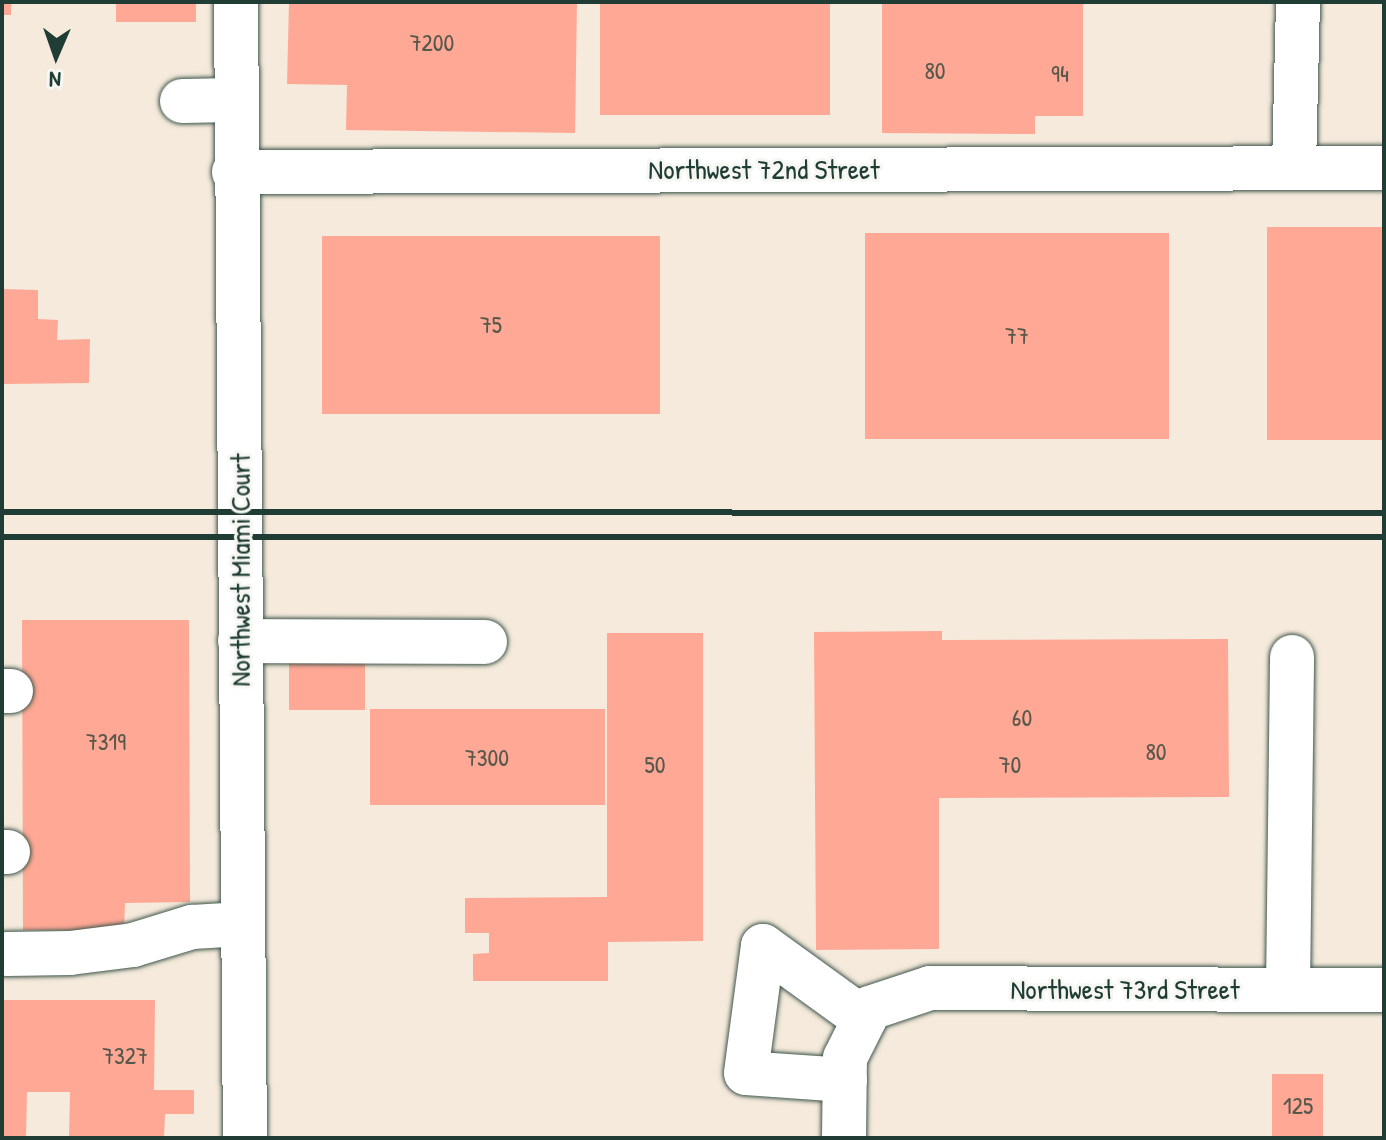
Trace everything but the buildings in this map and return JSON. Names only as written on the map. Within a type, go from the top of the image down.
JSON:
[{"type":"street","name":"Northwest Miami Court","points":[[236,2],[234,172],[245,1138]]},
{"type":"street","points":[[1294,166],[1298,2]]},
{"type":"street","points":[[182,101],[235,100]]},
{"type":"street","name":"Northwest 72nd Street","points":[[234,172],[1384,168]]},
{"type":"street","points":[[240,641],[485,642]]},
{"type":"street","points":[[1288,990],[1292,657]]},
{"type":"street","points":[[7,954],[101,949],[192,927],[243,924]]},
{"type":"street","points":[[844,1138],[845,1080],[845,1058],[867,1014],[763,946],[746,1073],[845,1080]]},
{"type":"street","name":"Northwest 73rd Street","points":[[867,1014],[930,988],[1384,990]]},
{"type":"railway","points":[[2,512],[1384,513]]},
{"type":"railway","points":[[2,537],[1384,537]]}]
